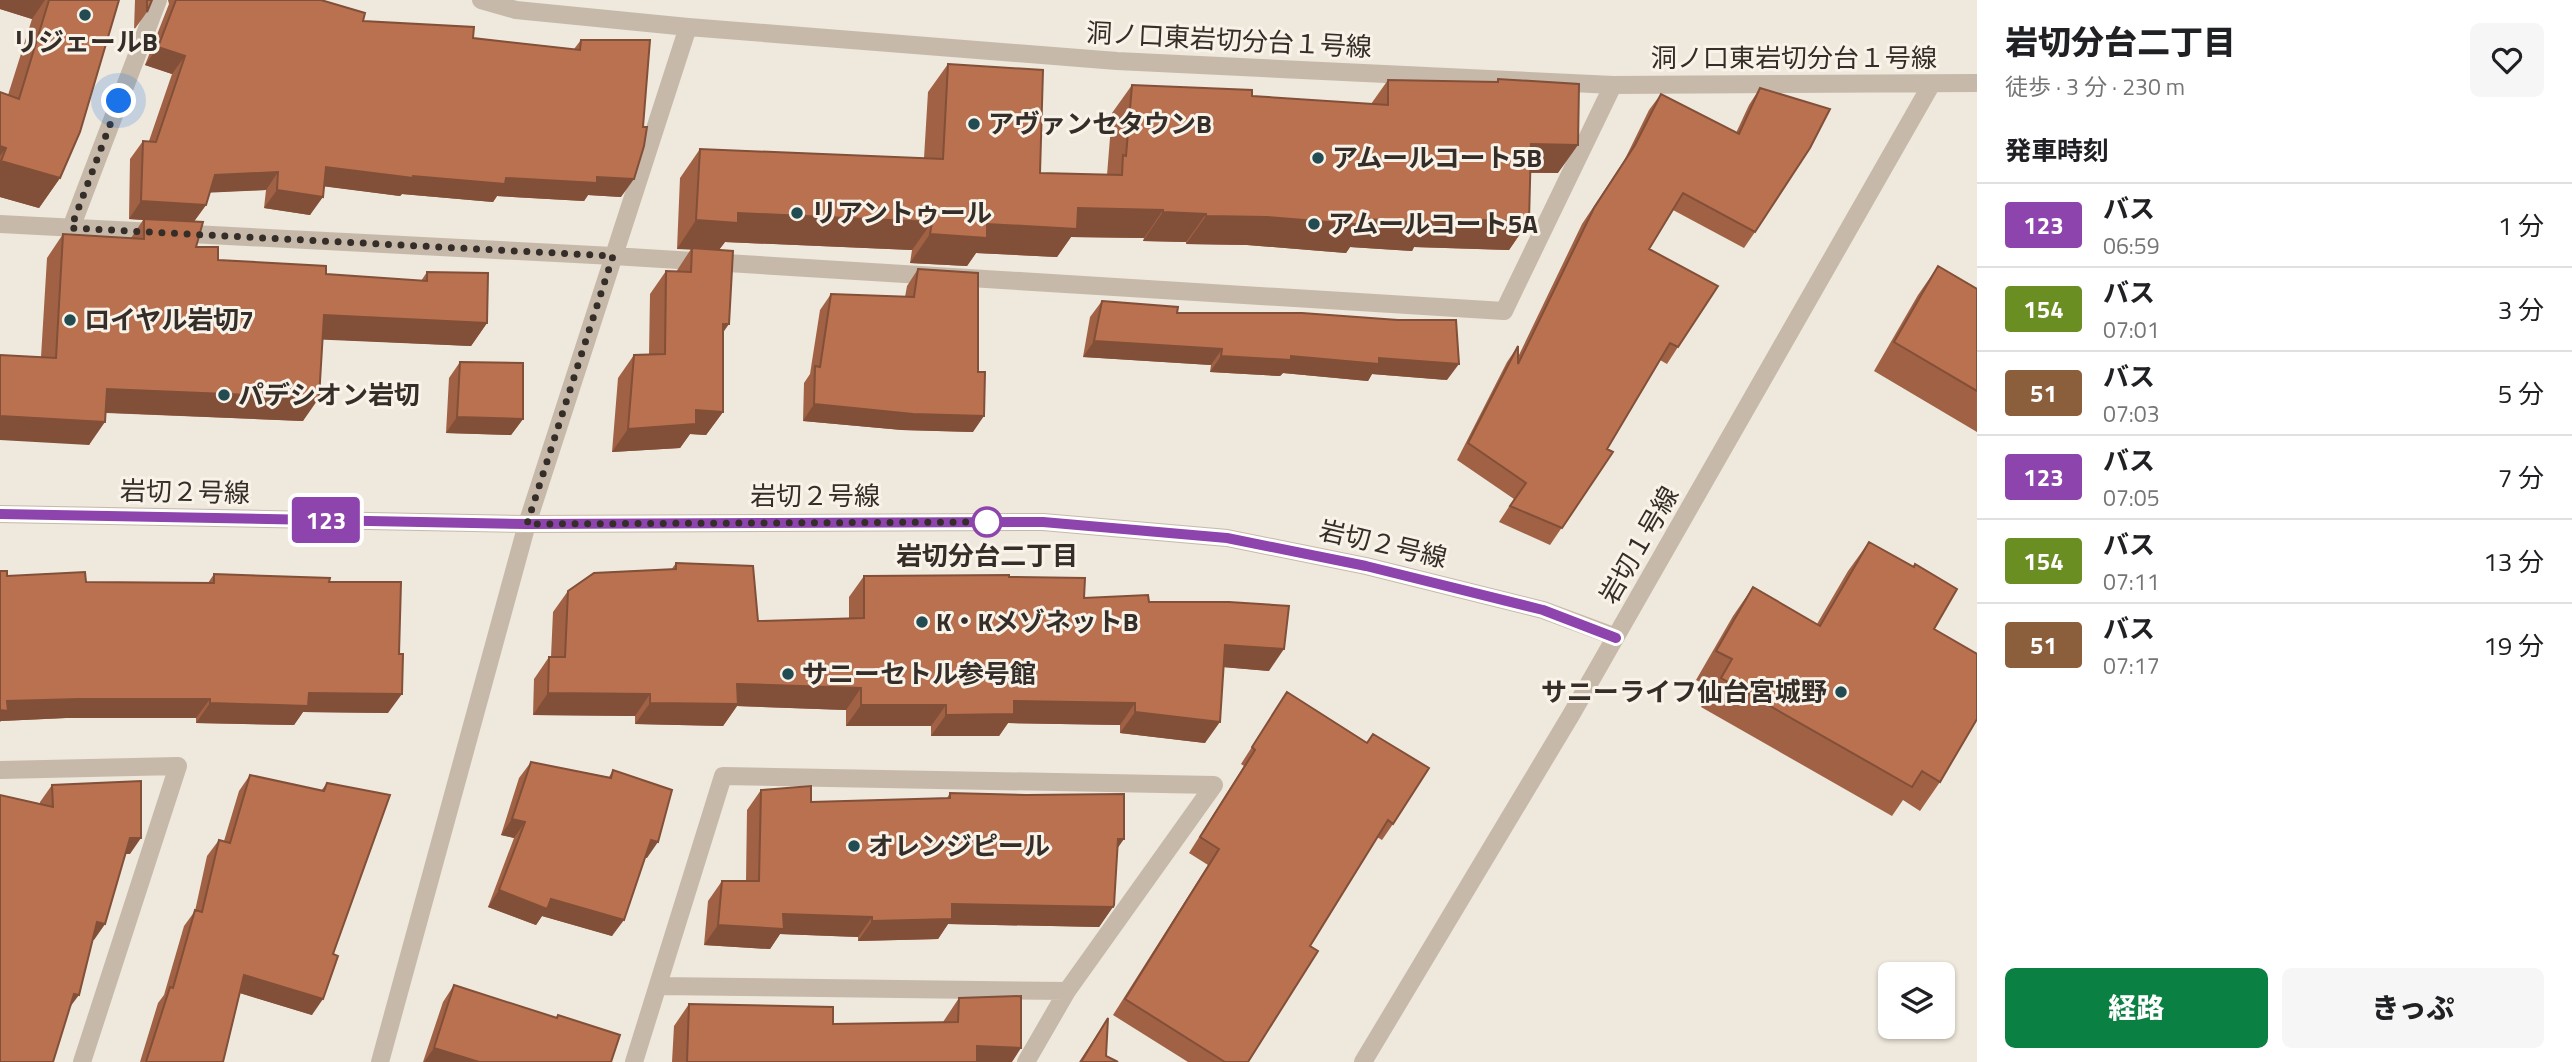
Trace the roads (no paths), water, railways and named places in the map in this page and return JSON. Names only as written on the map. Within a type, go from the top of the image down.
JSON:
[{"type":"street","points":[[71,228],[158,0]]},
{"type":"street","name":"洞ノ口東岩切分台１号線","points":[[481,0],[516,10],[688,27],[1117,61],[1613,85],[1977,83]]},
{"type":"street","points":[[380,1062],[527,524],[688,27]]},
{"type":"street","points":[[0,224],[613,256],[1504,311],[1613,85]]},
{"type":"street","name":"岩切１号線","points":[[1363,1062],[1616,638],[1931,85]]},
{"type":"street","name":"岩切２号線","points":[[0,514],[527,524],[1043,522],[1227,538],[1366,566],[1543,610],[1616,638]]},
{"type":"street","points":[[0,771],[178,766],[82,1062]]},
{"type":"street","points":[[634,1062],[723,776],[1214,785],[1068,991],[1026,1062]]},
{"type":"street","points":[[658,986],[1068,991]]},
{"type":"place","name":"リジェールB","points":[[85,15]]},
{"type":"place","name":"アヴァンセタウンB","points":[[974,124]]},
{"type":"place","name":"アムールコート5B","points":[[1318,158]]},
{"type":"place","name":"リアントゥール","points":[[797,213]]},
{"type":"place","name":"アムールコート5A","points":[[1314,224]]},
{"type":"place","name":"ロイヤル岩切7","points":[[70,320]]},
{"type":"place","name":"パデシオン岩切","points":[[224,395]]},
{"type":"place","name":"岩切分台二丁目","points":[[987,522]]},
{"type":"place","name":"K・KメゾネットB","points":[[922,622]]},
{"type":"place","name":"サニーセトル参号館","points":[[788,674]]},
{"type":"place","name":"サニーライフ仙台宮城野","points":[[1841,692]]},
{"type":"place","name":"オレンジピール","points":[[854,846]]}]
